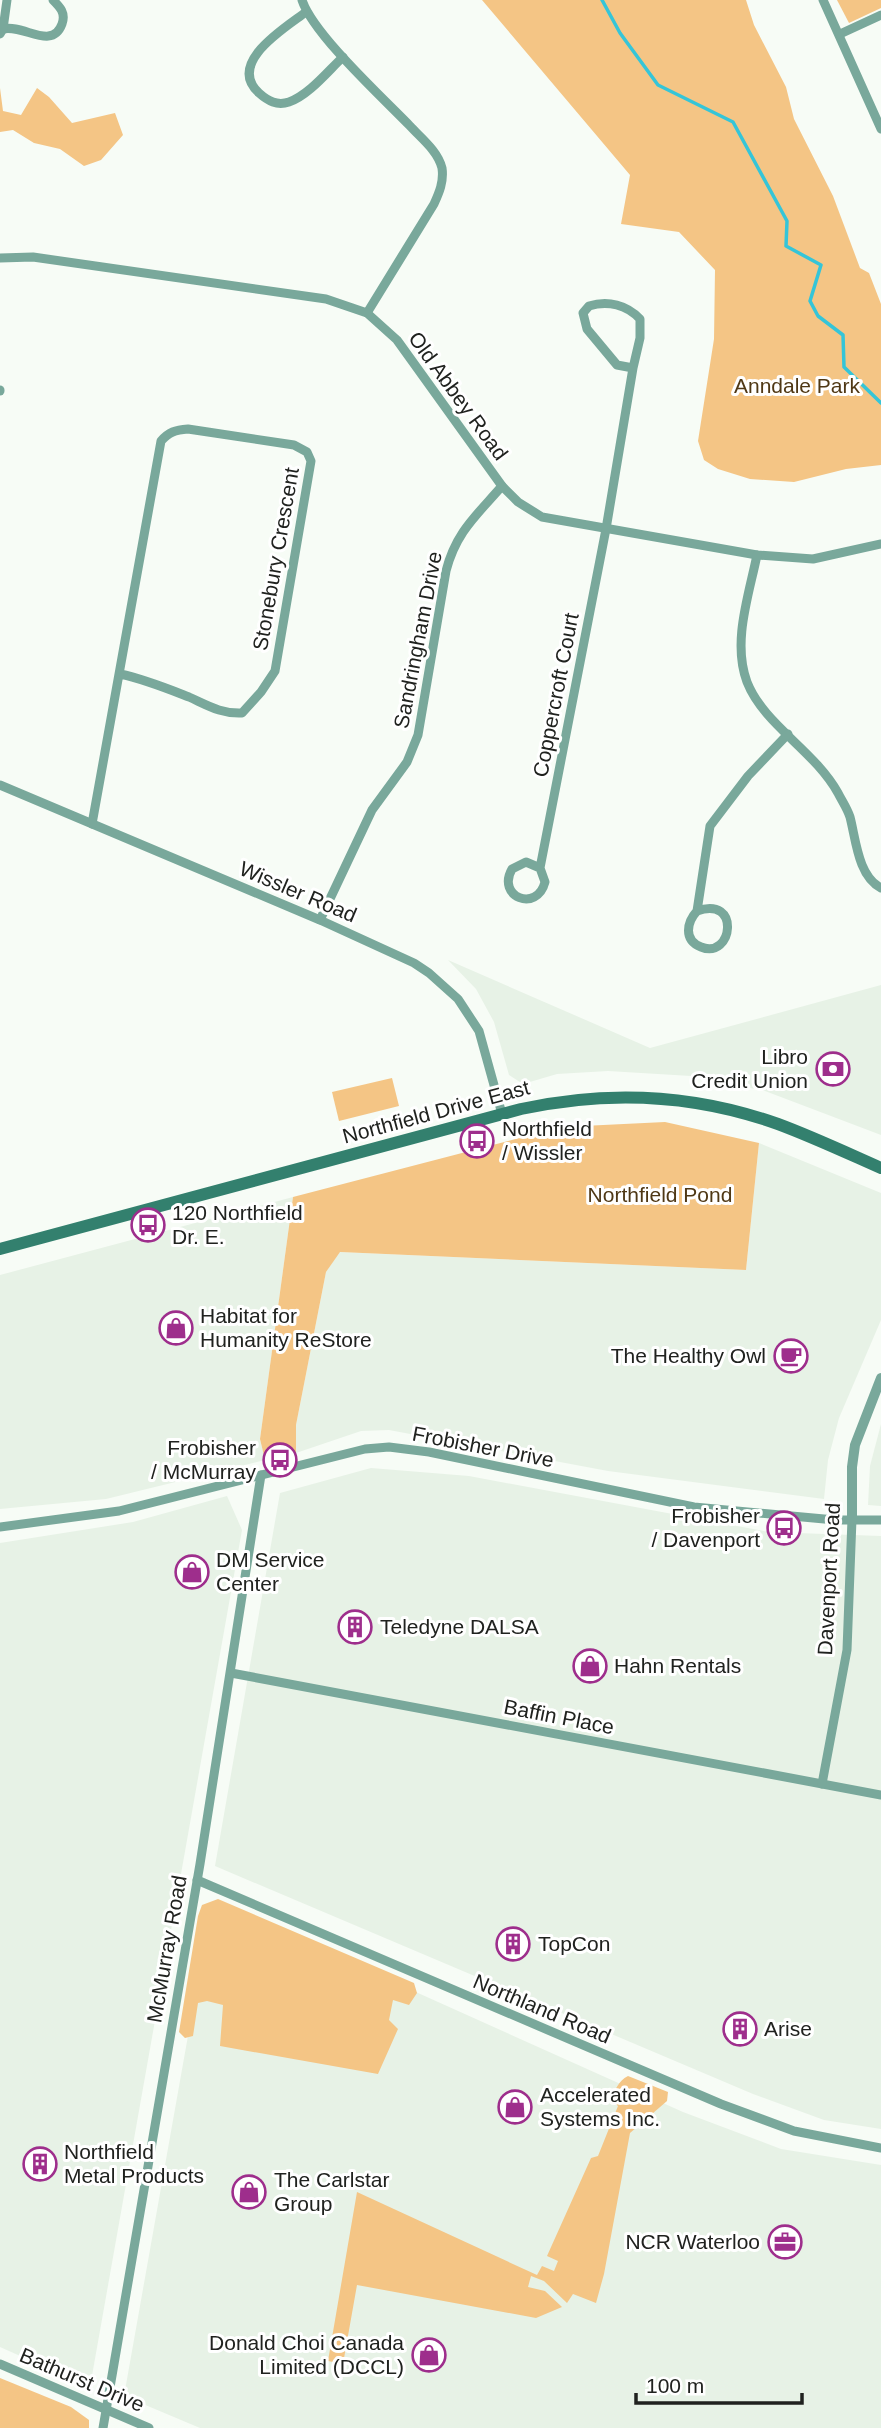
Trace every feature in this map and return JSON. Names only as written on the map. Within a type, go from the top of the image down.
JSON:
[{"type":"main road","name":"Northfield Drive East","points":[[0,1249],[502,1114],[554,1102],[597,1097],[632,1096],[692,1101],[730,1109],[778,1124],[881,1168]]},
{"type":"street","points":[[7,0],[2,31],[19,27],[43,37],[54,35],[64,18],[63,12],[53,0]]},
{"type":"street","points":[[302,0],[306,12],[343,57],[431,148],[442,167],[442,186],[434,204],[367,313]]},
{"type":"street","points":[[823,0],[881,129]]},
{"type":"street","points":[[306,12],[256,53],[251,65],[250,81],[256,90],[268,100],[288,102],[301,96],[343,57]]},
{"type":"street","points":[[840,34],[881,15]]},
{"type":"street","name":"Old Abbey Road","points":[[0,258],[33,257],[326,299],[367,313],[397,340],[502,486],[518,502],[542,516],[757,555],[813,559],[881,544]]},
{"type":"street","name":"Coppercroft Court","points":[[540,868],[526,862],[514,866],[508,879],[514,895],[527,899],[540,893],[545,882],[540,868],[640,338],[640,319],[631,309],[608,303],[589,306],[583,313],[587,329],[617,365],[633,368]]},
{"type":"street","name":"Stonebury Crescent","points":[[92,824],[161,442],[176,430],[188,429],[294,445],[307,452],[311,461],[275,671],[261,692],[242,713],[220,712],[151,682],[120,674]]},
{"type":"street","name":"Sandringham Drive","points":[[320,920],[372,810],[407,762],[418,735],[446,571],[452,550],[463,530],[502,486]]},
{"type":"street","points":[[757,555],[742,629],[741,657],[747,682],[761,707],[815,760],[830,779],[849,813],[868,877],[881,888]]},
{"type":"street","points":[[697,911],[706,907],[713,908],[725,916],[727,934],[719,945],[701,947],[689,936],[688,926],[697,911],[710,827],[748,776],[788,734]]},
{"type":"street","name":"Wissler Road","points":[[0,785],[320,920],[414,963],[458,999],[479,1031],[502,1114]]},
{"type":"street","name":"Davenport Road","points":[[822,1784],[847,1650],[852,1467],[855,1445],[881,1378]]},
{"type":"street","name":"Frobisher Drive","points":[[0,1527],[119,1511],[365,1449],[389,1447],[429,1452],[694,1507],[835,1520],[881,1520]]},
{"type":"street","name":"McMurray Road","points":[[103,2428],[197,1880],[261,1475]]},
{"type":"street","name":"Baffin Place","points":[[231,1673],[881,1795]]},
{"type":"street","name":"Northland Road","points":[[197,1880],[721,2104],[793,2130],[881,2148]]},
{"type":"street","name":"Bathurst Drive","points":[[0,2364],[149,2428]]},
{"type":"shaded area","points":[[448,960],[650,1048],[881,985],[881,1135],[765,1091],[691,1076],[608,1071],[557,1074],[523,1084],[509,1075],[494,1022],[476,989]]},
{"type":"shaded area","points":[[759,1143],[881,1193],[881,1320],[839,1418],[828,1460],[824,1499],[608,1471],[389,1430],[361,1431],[296,1453],[296,1425],[326,1272],[339,1252],[746,1270]]},
{"type":"shaded area","points":[[293,1197],[260,1439],[265,1460],[106,1499],[0,1509],[0,1275]]},
{"type":"shaded area","points":[[881,1424],[881,1506],[868,1505],[870,1466]]},
{"type":"shaded area","points":[[371,1468],[469,1476],[769,1532],[881,1536],[881,2129],[824,2120],[753,2094],[215,1866],[280,1493]]},
{"type":"shaded area","points":[[227,1496],[242,1530],[90,2387],[0,2347],[0,1543],[133,1522]]},
{"type":"shaded area","points":[[210,1912],[398,1984],[683,2112],[781,2149],[881,2165],[881,2428],[200,2428],[124,2396]]},
{"type":"green space","name":"Anndale Park","points":[[482,0],[746,0],[754,25],[786,87],[794,119],[833,196],[860,268],[869,273],[881,304],[881,465],[846,469],[794,482],[750,479],[718,469],[704,460],[698,441],[714,339],[715,270],[679,232],[621,224],[630,175]]},
{"type":"green space","points":[[837,0],[881,0],[881,8],[849,23]]},
{"type":"green space","points":[[0,88],[3,111],[21,115],[37,88],[49,97],[72,123],[115,113],[123,135],[101,160],[84,166],[60,149],[34,143],[13,130],[0,132]]},
{"type":"green space","points":[[392,1078],[399,1106],[339,1121],[332,1092]]},
{"type":"green space","name":"Northfield Pond","points":[[665,1122],[759,1143],[746,1270],[340,1252],[326,1272],[296,1425],[296,1453],[265,1460],[260,1439],[293,1197],[562,1127]]},
{"type":"green space","points":[[218,1899],[414,1983],[417,1993],[409,2005],[393,2000],[389,2020],[398,2029],[378,2074],[220,2046],[223,2005],[207,2001],[198,2003],[193,2036],[185,2038],[179,2032],[198,1916],[202,1905]]},
{"type":"green space","points":[[628,2076],[668,2092],[667,2101],[630,2133],[604,2274],[596,2303],[573,2294],[567,2303],[544,2281],[531,2276],[528,2287],[545,2291],[562,2307],[536,2318],[357,2285],[343,2364],[328,2361],[357,2192],[537,2275],[542,2266],[554,2271],[558,2261],[547,2256],[591,2158],[598,2156],[618,2106],[611,2100],[614,2093],[619,2083]]},
{"type":"green space","points":[[0,2378],[71,2407],[89,2420],[89,2428],[0,2428]]},
{"type":"waterway","points":[[602,0],[620,33],[658,85],[733,122],[787,221],[786,246],[821,265],[810,301],[818,316],[843,335],[844,367],[881,403]]},
{"type":"place","name":"Libro Credit Union","points":[[833,1069]]},
{"type":"place","name":"Northfield / Wissler","points":[[477,1141]]},
{"type":"place","name":"120 Northfield Dr. E.","points":[[148,1225]]},
{"type":"place","name":"Habitat for Humanity ReStore","points":[[176,1328]]},
{"type":"place","name":"The Healthy Owl","points":[[791,1356]]},
{"type":"place","name":"Frobisher / McMurray","points":[[280,1460]]},
{"type":"place","name":"Frobisher / Davenport","points":[[784,1528]]},
{"type":"place","name":"DM Service Center","points":[[192,1572]]},
{"type":"place","name":"Teledyne DALSA","points":[[355,1627]]},
{"type":"place","name":"Hahn Rentals","points":[[590,1666]]},
{"type":"place","name":"TopCon","points":[[513,1944]]},
{"type":"place","name":"Arise","points":[[740,2029]]},
{"type":"place","name":"Accelerated Systems Inc.","points":[[515,2107]]},
{"type":"place","name":"Northfield Metal Products","points":[[40,2164]]},
{"type":"place","name":"The Carlstar Group","points":[[249,2192]]},
{"type":"place","name":"NCR Waterloo","points":[[785,2242]]},
{"type":"place","name":"Donald Choi Canada Limited (DCCL)","points":[[429,2355]]}]
